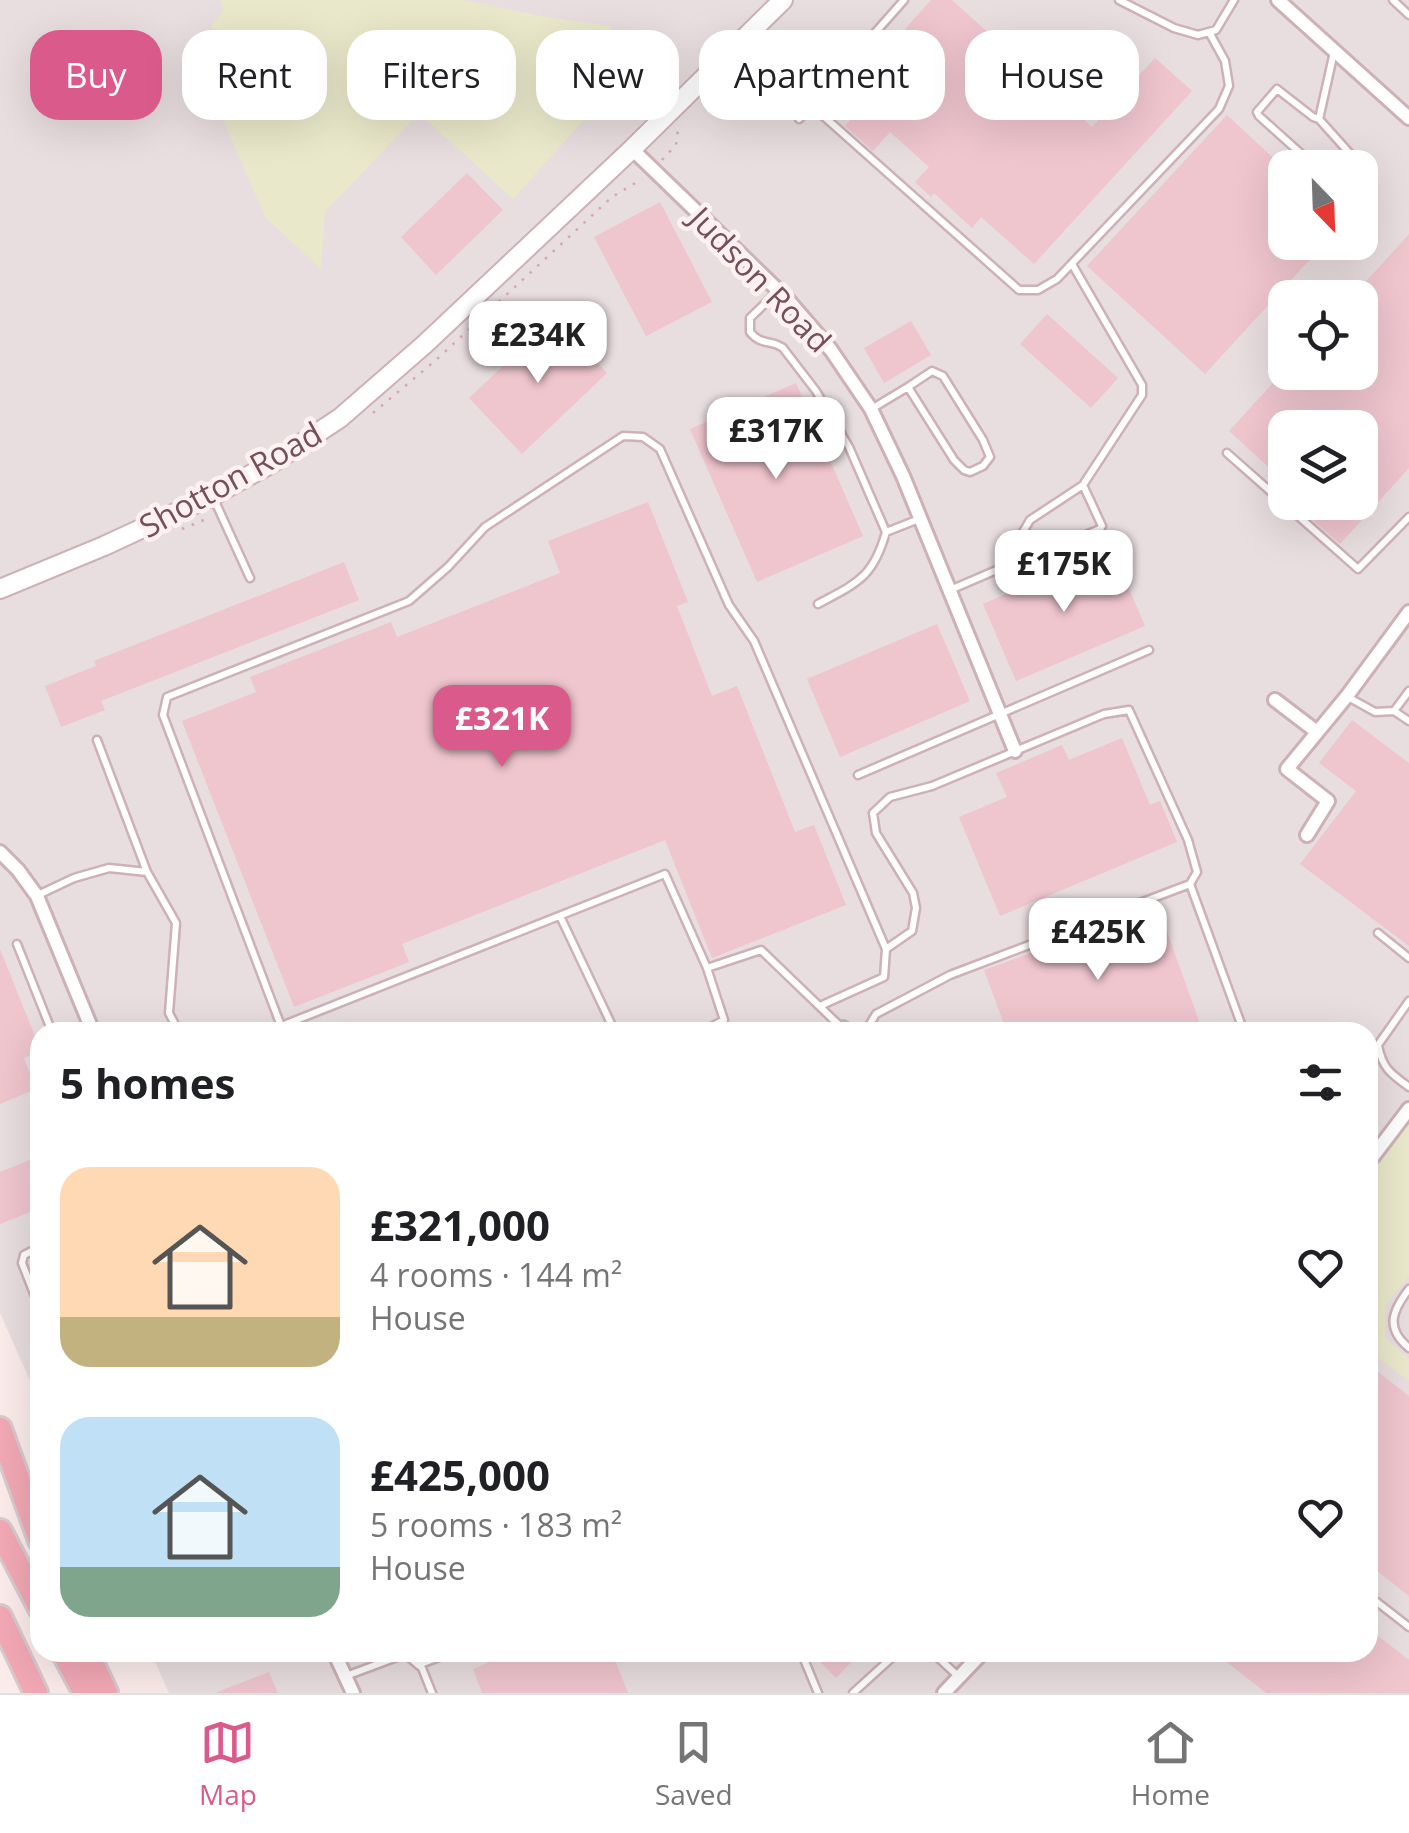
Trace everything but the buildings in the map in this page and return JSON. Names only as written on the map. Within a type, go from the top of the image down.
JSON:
[{"type":"highway","points":[[0,1429],[30,1512]]},
{"type":"highway","points":[[0,1530],[30,1588]]},
{"type":"highway","points":[[0,1617],[36,1693]]},
{"type":"highway","points":[[68,1662],[84,1693]]},
{"type":"highway","points":[[92,1662],[106,1693]]},
{"type":"street","name":"Shotton Road","points":[[0,589],[212,496],[272,463],[340,418],[426,344],[632,150],[783,0]]},
{"type":"street","points":[[1278,0],[1409,118]]},
{"type":"street","name":"Judson Road","points":[[632,150],[778,290],[831,350],[871,409],[1015,751]]},
{"type":"street","points":[[1306,835],[1328,801],[1286,769],[1409,612]]},
{"type":"street","points":[[1275,700],[1317,732]]},
{"type":"street","points":[[0,852],[37,896],[90,1022]]},
{"type":"street","points":[[1378,1149],[1409,1109]]},
{"type":"street","points":[[338,1662],[353,1693]]},
{"type":"street","points":[[944,1693],[973,1662]]},
{"type":"lane","points":[[877,30],[904,0]]},
{"type":"lane","points":[[1119,0],[1198,36],[1216,30],[1234,0]]},
{"type":"lane","points":[[1393,0],[1409,15]]},
{"type":"lane","points":[[828,120],[1019,290],[1038,290],[1072,264],[1219,108],[1229,86],[1225,60],[1208,32]]},
{"type":"lane","points":[[1319,119],[1334,51]]},
{"type":"lane","points":[[1297,150],[1257,112],[1277,90],[1319,119],[1346,150]]},
{"type":"lane","points":[[1022,558],[1020,537],[1030,520],[1083,485],[1142,395],[1142,385],[1072,264]]},
{"type":"lane","points":[[778,290],[750,318],[750,332],[763,343],[779,344],[816,391],[849,448],[886,532],[868,574],[818,604]]},
{"type":"lane","points":[[871,409],[932,371],[943,376],[983,440],[990,457],[986,463],[976,470],[964,470],[908,386]]},
{"type":"lane","points":[[279,1022],[163,715],[166,697],[410,601],[448,568],[485,527],[623,436],[642,437],[660,449],[729,605],[754,641],[886,949],[884,977],[820,1006]]},
{"type":"lane","points":[[1227,453],[1358,570],[1409,517]]},
{"type":"lane","points":[[949,590],[1101,528],[1083,485]]},
{"type":"lane","points":[[212,496],[250,578]]},
{"type":"lane","points":[[886,532],[920,519]]},
{"type":"lane","points":[[858,775],[1148,650]]},
{"type":"lane","points":[[1394,710],[1409,692]]},
{"type":"lane","points":[[1347,696],[1375,712],[1394,710],[1409,721]]},
{"type":"lane","points":[[871,1022],[876,1014],[950,975],[1190,884],[1197,872],[1188,840],[1129,710],[1104,714],[932,786],[890,796],[872,813],[876,833],[912,893],[916,908],[912,931],[886,949]]},
{"type":"lane","points":[[97,740],[147,872],[176,923],[169,1013],[174,1022]]},
{"type":"lane","points":[[37,896],[74,878],[108,868],[147,872]]},
{"type":"lane","points":[[291,1022],[664,874],[707,968],[724,1020],[720,1022]]},
{"type":"lane","points":[[1190,884],[1240,1022]]},
{"type":"lane","points":[[560,916],[610,1022]]},
{"type":"lane","points":[[1378,932],[1409,958]]},
{"type":"lane","points":[[17,944],[48,1022]]},
{"type":"lane","points":[[707,968],[762,950],[837,1022]]},
{"type":"lane","points":[[1409,1002],[1378,1045],[1381,1060],[1391,1074],[1409,1086]]},
{"type":"lane","points":[[30,1252],[22,1262],[30,1283]]},
{"type":"lane","points":[[1409,1289],[1394,1308],[1394,1329],[1409,1348]]},
{"type":"lane","points":[[1378,1603],[1409,1628]]},
{"type":"lane","points":[[345,1677],[382,1662]]},
{"type":"lane","points":[[415,1662],[422,1668],[432,1693]]},
{"type":"lane","points":[[418,1665],[426,1662]]},
{"type":"lane","points":[[805,1662],[818,1693]]},
{"type":"lane","points":[[853,1693],[887,1662]]},
{"type":"lane","points":[[943,1662],[959,1677]]},
{"type":"shaded area","points":[[0,0],[1409,0],[1409,1693],[169,1693],[155,1662],[1378,1662],[1378,1022],[30,1022],[30,1380],[0,1313]]},
{"type":"green space","points":[[220,0],[463,0],[609,26],[612,30],[536,30],[536,120],[584,120],[513,199],[427,120],[516,120],[516,30],[347,30],[347,120],[412,120],[325,212],[321,269],[265,217],[223,120],[327,120],[327,30],[212,30],[224,10]]},
{"type":"green space","points":[[1409,1123],[1409,1275],[1385,1306],[1385,1338],[1409,1359],[1409,1381],[1378,1358],[1378,1164]]}]
